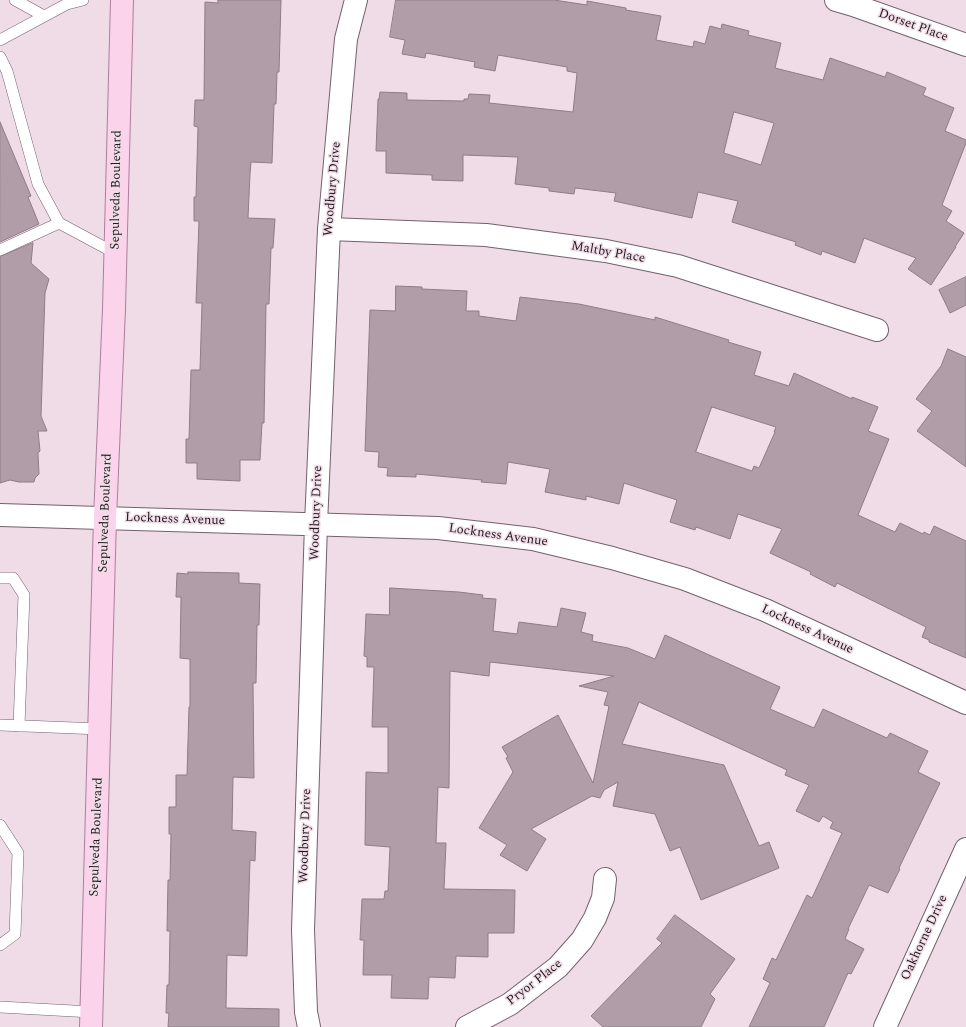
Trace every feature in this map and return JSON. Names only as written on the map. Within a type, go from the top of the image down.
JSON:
[{"type":"main road","name":"Sepulveda Boulevard","points":[[91,1020],[105,518],[116,253],[122,0]]},
{"type":"street","name":"Woodbury Drive","points":[[309,1027],[306,1012],[303,930],[316,524],[329,229],[346,39],[356,0]]},
{"type":"street","name":"Dorset Place","points":[[836,0],[966,45]]},
{"type":"street","name":"Maltby Place","points":[[329,229],[486,235],[606,251],[678,266],[877,330]]},
{"type":"street","name":"Lockness Avenue","points":[[0,515],[438,528],[533,540],[612,558],[685,579],[765,610],[966,703]]},
{"type":"street","name":"Oakhorne Drive","points":[[885,1027],[966,849]]},
{"type":"street","name":"Pryor Place","points":[[467,1027],[510,1004],[558,967],[582,940],[595,918],[603,898],[605,879]]},
{"type":"lane","points":[[0,40],[67,4],[83,0]]},
{"type":"lane","points":[[20,1],[44,16]]},
{"type":"lane","points":[[0,57],[7,71],[38,184],[59,223],[116,253]]},
{"type":"lane","points":[[0,250],[59,223]]},
{"type":"lane","points":[[0,578],[13,578],[24,595],[19,726]]},
{"type":"lane","points":[[0,725],[100,729]]},
{"type":"lane","points":[[0,825],[18,853],[15,934],[0,945]]},
{"type":"lane","points":[[0,1007],[91,1020]]},
{"type":"building","points":[[218,0],[281,0],[279,72],[277,72],[276,104],[274,104],[272,163],[251,162],[248,218],[275,219],[273,248],[271,248],[269,304],[266,304],[264,423],[262,423],[260,460],[240,460],[240,481],[197,479],[197,463],[186,463],[186,439],[189,439],[191,370],[200,370],[202,303],[196,303],[199,221],[194,221],[198,127],[194,126],[195,100],[204,100],[205,2],[218,3]]},
{"type":"building","points":[[396,0],[554,0],[587,5],[587,1],[661,16],[656,40],[693,47],[694,41],[705,44],[710,26],[721,29],[722,24],[749,31],[748,35],[781,43],[775,68],[823,80],[830,58],[885,77],[887,72],[926,88],[923,95],[954,108],[945,131],[966,140],[966,143],[942,205],[952,211],[946,221],[964,233],[931,285],[908,269],[916,258],[864,238],[855,263],[822,251],[821,255],[795,245],[796,242],[732,222],[738,201],[698,192],[692,218],[614,201],[616,193],[575,188],[574,194],[549,191],[549,188],[515,184],[518,157],[463,155],[463,181],[432,180],[432,175],[386,173],[386,151],[376,151],[378,99],[380,92],[407,93],[407,100],[464,101],[464,99],[468,99],[469,94],[490,95],[489,103],[573,112],[577,73],[567,71],[567,67],[498,55],[495,71],[474,67],[475,62],[426,53],[425,58],[402,54],[405,40],[390,37]],"holes":[[[734,112],[774,123],[761,165],[724,153]]]},
{"type":"building","points":[[0,122],[31,196],[28,197],[39,224],[0,242]]},
{"type":"building","points":[[33,243],[31,263],[49,279],[45,293],[41,416],[47,431],[38,431],[40,451],[38,453],[39,474],[35,478],[34,482],[19,482],[10,480],[0,483],[0,257]]},
{"type":"building","points":[[966,277],[966,305],[950,313],[939,290]]},
{"type":"building","points":[[396,286],[467,291],[466,311],[479,311],[479,316],[516,321],[520,297],[579,304],[655,320],[655,317],[729,340],[728,342],[761,352],[754,375],[789,386],[794,373],[852,399],[852,397],[878,407],[868,431],[889,439],[858,515],[895,532],[900,523],[923,534],[924,532],[930,535],[934,526],[966,541],[966,658],[929,642],[929,640],[922,637],[926,627],[837,583],[835,587],[810,574],[811,572],[770,553],[782,529],[738,514],[730,539],[696,527],[695,530],[670,522],[677,500],[624,483],[619,504],[586,496],[586,500],[545,492],[550,469],[508,462],[506,484],[481,482],[482,480],[416,474],[416,477],[387,476],[388,468],[378,467],[379,452],[365,451],[370,310],[395,311]],"holes":[[[712,407],[776,427],[759,468],[754,466],[752,471],[696,452]]]},
{"type":"building","points":[[948,349],[966,357],[966,467],[917,431],[932,411],[916,399],[941,366]]},
{"type":"building","points":[[188,572],[239,573],[239,583],[260,584],[259,625],[257,625],[256,683],[253,683],[254,778],[233,777],[232,830],[256,832],[255,861],[250,860],[247,956],[227,955],[226,1008],[279,1009],[279,1027],[168,1027],[169,1013],[166,1013],[167,985],[169,985],[170,931],[167,931],[171,834],[169,834],[169,807],[176,807],[176,775],[187,775],[190,707],[190,659],[180,658],[181,597],[176,597],[177,573],[188,574]]},
{"type":"building","points":[[390,588],[459,592],[483,595],[482,598],[496,599],[493,631],[517,634],[519,622],[557,627],[561,608],[586,613],[581,632],[593,635],[592,641],[628,648],[655,659],[665,635],[780,687],[770,709],[814,728],[823,709],[887,738],[890,733],[928,751],[918,772],[940,783],[888,893],[869,885],[848,929],[845,939],[864,949],[851,974],[848,973],[824,1027],[749,1027],[770,983],[763,979],[772,958],[776,960],[807,895],[812,898],[842,833],[830,828],[833,822],[823,816],[819,822],[796,811],[809,785],[785,775],[787,770],[639,702],[622,744],[724,765],[759,846],[769,842],[779,868],[701,900],[680,847],[670,851],[655,814],[613,806],[618,782],[604,790],[600,798],[592,796],[531,829],[546,839],[527,871],[500,855],[507,845],[479,828],[513,772],[506,758],[508,757],[502,747],[558,715],[593,783],[609,706],[604,705],[608,692],[579,686],[614,676],[490,662],[489,676],[450,671],[449,788],[438,787],[436,843],[446,843],[444,889],[515,890],[514,933],[488,933],[488,957],[456,956],[455,978],[429,977],[428,999],[391,998],[392,975],[363,975],[364,940],[360,940],[362,899],[384,899],[385,891],[388,891],[390,847],[365,845],[366,772],[388,773],[388,727],[372,727],[374,667],[367,667],[367,657],[364,656],[366,614],[389,615]]},
{"type":"building","points":[[675,915],[735,959],[710,994],[715,999],[701,1027],[603,1027],[591,1016],[662,943],[657,939]]}]
